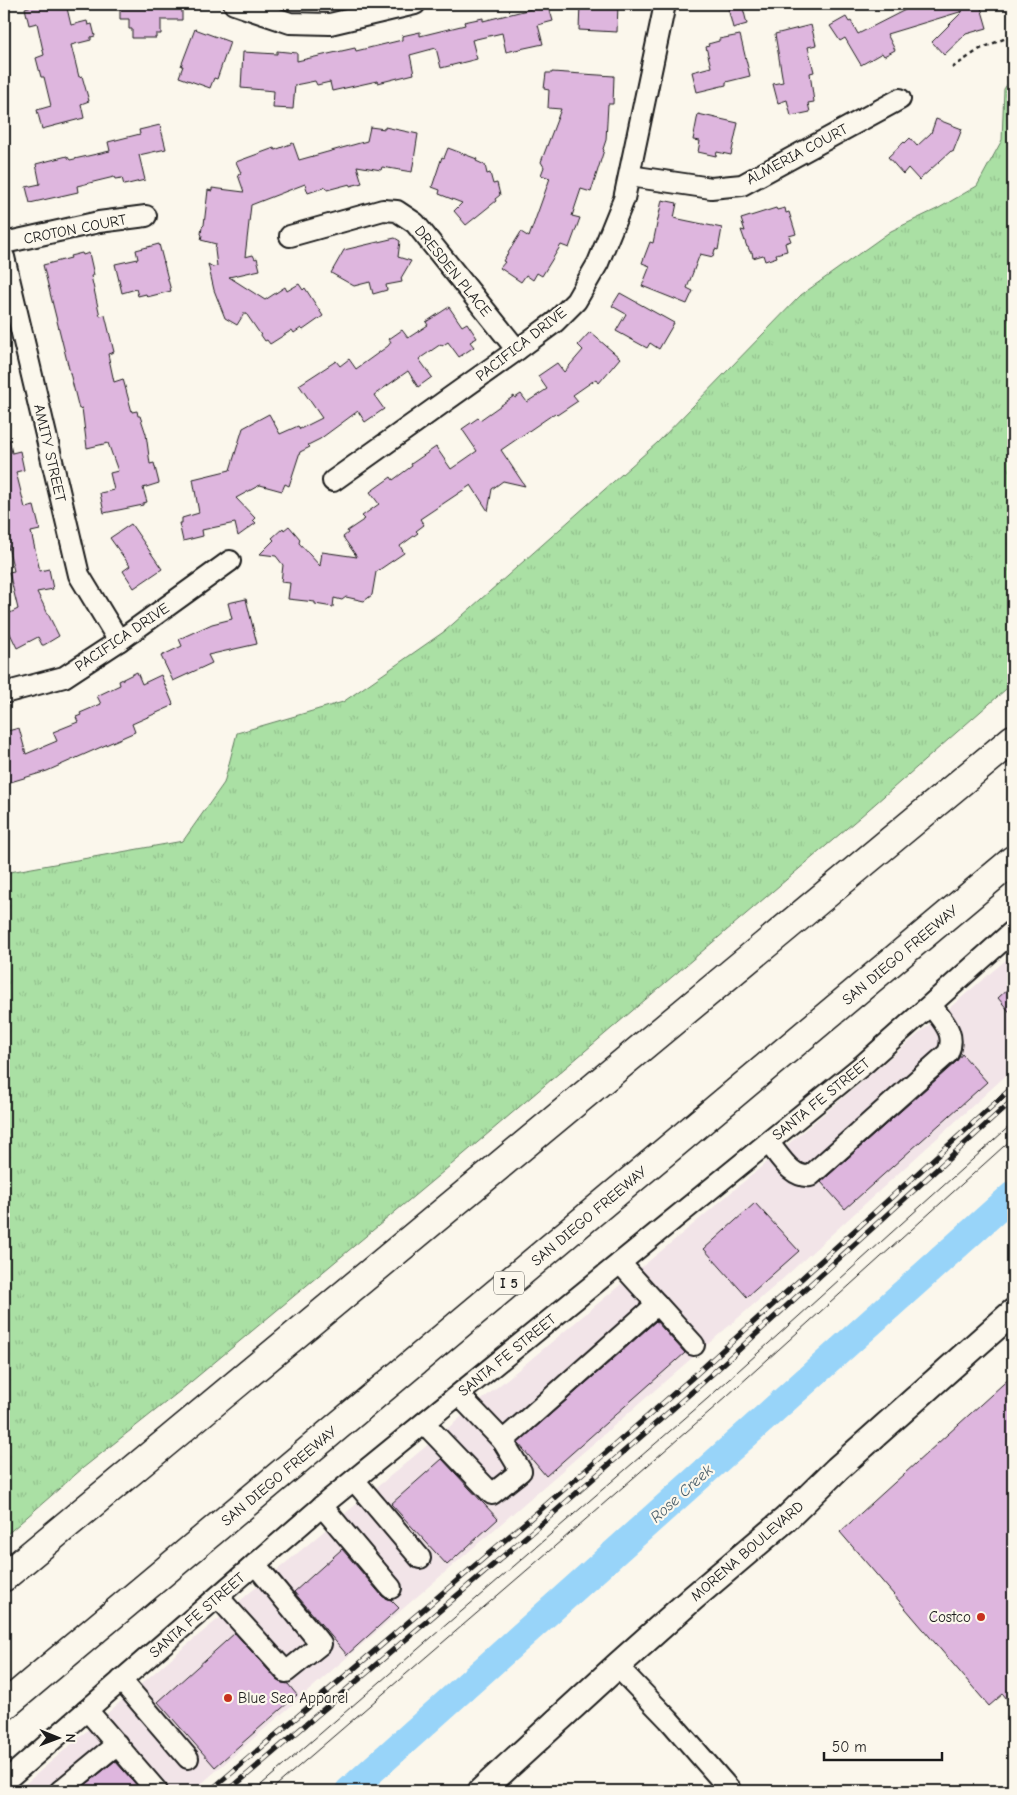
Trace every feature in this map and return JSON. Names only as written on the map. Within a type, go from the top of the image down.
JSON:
[{"type":"highway","points":[[4,1577],[1013,739]]},
{"type":"highway","name":"SAN DIEGO FREEWAY","points":[[4,1706],[1013,860]]},
{"type":"main road","name":"MORENA BOULEVARD","points":[[481,1791],[693,1598],[786,1519],[837,1469],[1013,1312]]},
{"type":"street","points":[[234,4],[290,23],[330,24],[415,4]]},
{"type":"street","name":"PACIFICA DRIVE","points":[[333,481],[517,350],[554,322],[576,301],[598,263],[624,200],[665,4]]},
{"type":"street","name":"ALMERIA COURT","points":[[630,176],[711,188],[742,185],[900,99]]},
{"type":"street","name":"DRESDEN PLACE","points":[[290,236],[383,210],[397,211],[415,223],[517,350]]},
{"type":"street","name":"CROTON COURT","points":[[4,243],[99,222],[146,216]]},
{"type":"street","name":"AMITY STREET","points":[[4,257],[79,575],[119,641]]},
{"type":"street","name":"PACIFICA DRIVE","points":[[4,693],[64,677],[119,641],[230,561]]},
{"type":"street","name":"SANTA FE STREET","points":[[4,1782],[322,1506],[864,1064],[1013,931]]},
{"type":"street","points":[[768,1142],[793,1173],[803,1177],[810,1176],[948,1053],[952,1044],[950,1033],[932,1005]]},
{"type":"street","points":[[620,1264],[694,1345]]},
{"type":"street","points":[[503,1441],[657,1304]]},
{"type":"street","points":[[424,1423],[492,1494],[521,1471],[503,1441],[459,1394]]},
{"type":"street","points":[[354,1480],[420,1558]]},
{"type":"street","points":[[322,1506],[391,1588]]},
{"type":"street","points":[[218,1597],[286,1672],[321,1644],[255,1564]]},
{"type":"street","points":[[617,1666],[669,1720],[731,1791]]},
{"type":"street","points":[[121,1680],[188,1758]]},
{"type":"street","points":[[87,1710],[157,1791]]},
{"type":"street","points":[[60,1791],[117,1744]]},
{"type":"path","points":[[952,68],[980,49],[1013,35]]},
{"type":"shaded area","points":[[1013,954],[1013,1069],[776,1285],[193,1791],[17,1791],[176,1654],[696,1222]]},
{"type":"green space","points":[[1013,76],[1013,683],[860,817],[444,1171],[180,1391],[83,1468],[4,1537],[4,873],[183,841],[224,783],[237,733],[343,702],[445,631],[657,443],[801,295],[891,231],[939,208],[977,186],[1002,140],[1004,89]]},
{"type":"building","points":[[40,4],[66,4],[71,25],[87,21],[88,25],[92,24],[95,36],[91,37],[91,40],[71,45],[79,77],[82,76],[89,101],[81,104],[84,118],[42,129],[37,110],[51,106],[44,77],[41,77],[36,58],[44,55],[37,23],[29,25],[25,8]]},
{"type":"building","points":[[182,4],[182,20],[161,20],[161,34],[156,34],[156,38],[132,38],[132,29],[129,29],[129,19],[120,19],[120,5]]},
{"type":"building","points":[[548,4],[553,21],[538,25],[543,44],[506,52],[502,33],[472,40],[477,59],[441,68],[436,48],[410,55],[414,74],[378,83],[377,81],[332,91],[330,82],[317,85],[315,81],[295,85],[293,109],[273,108],[274,91],[241,88],[243,52],[277,54],[277,51],[297,53],[297,61],[355,48],[356,51],[402,40],[402,36],[420,32],[420,36],[465,25],[464,22],[483,18],[483,21],[531,9],[530,6]]},
{"type":"building","points":[[580,4],[618,4],[617,32],[579,30]]},
{"type":"building","points":[[727,4],[742,4],[747,24],[733,28]]},
{"type":"building","points":[[924,4],[980,4],[987,28],[966,34],[944,55],[932,42],[963,11],[887,34],[895,50],[884,56],[882,53],[861,65],[845,38],[840,41],[830,26],[846,17],[849,22],[851,21],[858,34],[907,9]]},
{"type":"building","points":[[811,25],[816,45],[808,47],[814,72],[810,73],[814,102],[808,103],[810,112],[791,116],[787,100],[778,103],[773,84],[783,82],[775,34]]},
{"type":"building","points":[[195,29],[230,42],[217,79],[214,78],[210,88],[179,77],[183,66],[181,66]]},
{"type":"building","points":[[740,35],[750,76],[726,82],[726,85],[697,92],[692,72],[711,67],[706,47],[709,46],[708,44],[719,41],[719,39]]},
{"type":"building","points":[[546,73],[614,76],[613,104],[608,104],[606,140],[591,192],[581,189],[572,216],[580,218],[569,248],[561,245],[542,276],[537,273],[533,280],[526,275],[521,282],[500,268],[521,232],[529,237],[550,178],[541,175],[544,167],[541,162],[561,109],[548,108],[549,90],[544,89]]},
{"type":"building","points":[[698,114],[738,123],[731,155],[717,152],[716,156],[698,152],[700,141],[693,140]]},
{"type":"building","points":[[936,119],[962,129],[953,152],[951,151],[919,180],[908,168],[903,174],[888,157],[910,138],[917,146],[931,133]]},
{"type":"building","points":[[160,125],[166,149],[139,155],[145,180],[124,185],[122,178],[115,179],[114,177],[77,186],[78,192],[30,203],[26,187],[40,184],[36,164],[67,156],[70,160],[110,151],[108,142],[140,134],[139,130]]},
{"type":"building","points":[[370,127],[385,129],[385,127],[418,134],[412,172],[382,167],[381,170],[357,166],[362,183],[327,190],[326,187],[308,193],[305,184],[251,205],[245,257],[253,255],[255,259],[257,258],[260,270],[229,277],[265,300],[285,287],[287,291],[299,284],[303,290],[305,288],[323,316],[303,330],[301,328],[294,333],[292,330],[270,344],[267,340],[265,341],[245,312],[237,325],[225,318],[214,290],[208,264],[213,267],[217,266],[216,244],[201,240],[208,190],[212,191],[212,188],[244,192],[238,175],[241,173],[236,162],[293,143],[299,160],[367,141]]},
{"type":"building","points":[[448,148],[477,159],[476,161],[485,165],[487,174],[490,173],[493,184],[497,183],[500,195],[495,199],[496,201],[466,225],[454,211],[462,203],[439,194],[440,190],[432,187],[442,157],[444,158]]},
{"type":"building","points":[[662,200],[677,203],[674,218],[722,228],[718,250],[715,249],[713,257],[700,254],[687,288],[693,291],[687,304],[642,286],[650,266],[642,263],[650,242],[653,243]]},
{"type":"building","points":[[776,208],[777,210],[785,208],[786,213],[789,212],[796,234],[789,236],[791,241],[785,243],[787,251],[776,254],[777,257],[765,261],[763,255],[753,258],[741,230],[745,231],[741,219]]},
{"type":"building","points":[[395,238],[400,241],[398,257],[411,261],[401,278],[402,282],[386,285],[387,290],[373,294],[370,282],[354,286],[331,273],[344,250]]},
{"type":"building","points":[[159,244],[171,291],[147,297],[146,294],[138,296],[136,289],[122,293],[115,264],[138,259],[136,250]]},
{"type":"building","points":[[82,253],[83,255],[89,253],[94,275],[91,276],[100,316],[105,315],[114,352],[108,354],[114,382],[123,379],[132,412],[137,411],[138,416],[140,416],[146,434],[150,464],[154,463],[159,483],[143,488],[147,502],[143,503],[143,505],[104,513],[100,493],[114,490],[110,473],[118,471],[108,443],[87,448],[82,408],[79,409],[43,265],[71,258],[70,256]]},
{"type":"building","points":[[620,293],[674,323],[659,349],[650,343],[647,348],[616,331],[626,314],[612,306]]},
{"type":"building","points":[[449,307],[462,326],[467,323],[477,338],[470,342],[474,347],[459,357],[448,342],[442,346],[441,344],[419,359],[432,377],[418,387],[408,371],[374,395],[384,409],[365,422],[358,411],[320,439],[308,445],[310,447],[300,452],[289,486],[285,484],[282,491],[260,485],[236,498],[255,518],[253,520],[256,523],[238,536],[235,523],[202,530],[203,536],[183,541],[179,523],[182,523],[182,518],[199,513],[193,479],[230,470],[243,428],[269,414],[280,434],[298,426],[300,429],[322,418],[299,385],[336,361],[340,366],[349,359],[356,369],[388,346],[391,342],[389,339],[402,330],[408,338],[428,325],[426,322]]},
{"type":"building","points":[[590,332],[620,358],[599,383],[596,379],[573,395],[578,401],[557,415],[555,413],[501,450],[525,486],[503,481],[492,489],[488,511],[471,485],[420,519],[424,525],[416,531],[418,533],[400,546],[404,553],[376,572],[372,595],[364,601],[346,597],[342,600],[334,598],[333,607],[315,604],[315,602],[288,599],[290,583],[281,582],[283,565],[276,556],[260,554],[274,540],[272,538],[283,528],[284,530],[289,526],[300,539],[299,543],[320,566],[322,552],[357,557],[343,537],[348,533],[347,531],[365,519],[362,516],[379,504],[370,492],[391,477],[393,480],[412,466],[411,464],[436,447],[451,469],[477,451],[462,429],[478,418],[480,420],[514,396],[515,398],[521,394],[527,402],[547,389],[538,376],[557,363],[564,372],[583,350],[578,345]]},
{"type":"building","points":[[9,439],[12,453],[20,451],[24,470],[16,472],[25,508],[34,506],[40,530],[31,532],[40,571],[49,569],[53,589],[37,592],[59,636],[44,645],[42,645],[38,637],[17,648],[4,621],[4,616],[18,609],[9,572],[14,571],[6,538],[4,539],[4,440]]},
{"type":"building","points":[[131,524],[162,569],[134,588],[123,571],[130,566],[110,538]]},
{"type":"building","points":[[246,599],[257,644],[208,655],[212,663],[173,681],[161,656],[182,646],[179,639],[212,624],[232,619],[228,603]]},
{"type":"building","points":[[137,672],[142,684],[161,675],[173,704],[132,724],[135,732],[47,771],[4,784],[4,747],[8,746],[4,732],[19,728],[26,754],[57,741],[53,732],[78,722],[76,717],[81,715],[80,713],[101,704],[97,696],[120,685],[119,681]]},
{"type":"building","points":[[1013,984],[1013,1016],[998,998]]},
{"type":"building","points":[[962,1054],[987,1082],[845,1209],[821,1182],[956,1062]]},
{"type":"building","points":[[755,1203],[799,1251],[747,1297],[704,1249]]},
{"type":"building","points":[[656,1321],[685,1353],[546,1476],[518,1443]]},
{"type":"building","points":[[1013,1375],[1013,1707],[1003,1694],[989,1706],[840,1532]]},
{"type":"building","points":[[442,1459],[498,1519],[447,1565],[391,1504]]},
{"type":"building","points":[[342,1549],[382,1596],[391,1600],[399,1608],[347,1655],[294,1592]]},
{"type":"building","name":"Blue Sea Apparel","points":[[235,1633],[277,1680],[288,1684],[297,1695],[215,1767],[158,1702]]},
{"type":"building","points":[[115,1761],[142,1791],[78,1791]]},
{"type":"waterway","name":"Rose Creek","points":[[349,1791],[1013,1195]]},
{"type":"tram line","points":[[254,1791],[707,1399],[1013,1123]]},
{"type":"tram line","points":[[270,1791],[717,1405],[1013,1138]]},
{"type":"railway","points":[[210,1791],[539,1511],[694,1376],[1013,1087]]},
{"type":"railway","points":[[228,1791],[548,1518],[701,1384],[1013,1100]]},
{"type":"place","name":"Costco","points":[[981,1617]]},
{"type":"place","name":"Blue Sea Apparel","points":[[228,1698]]}]
